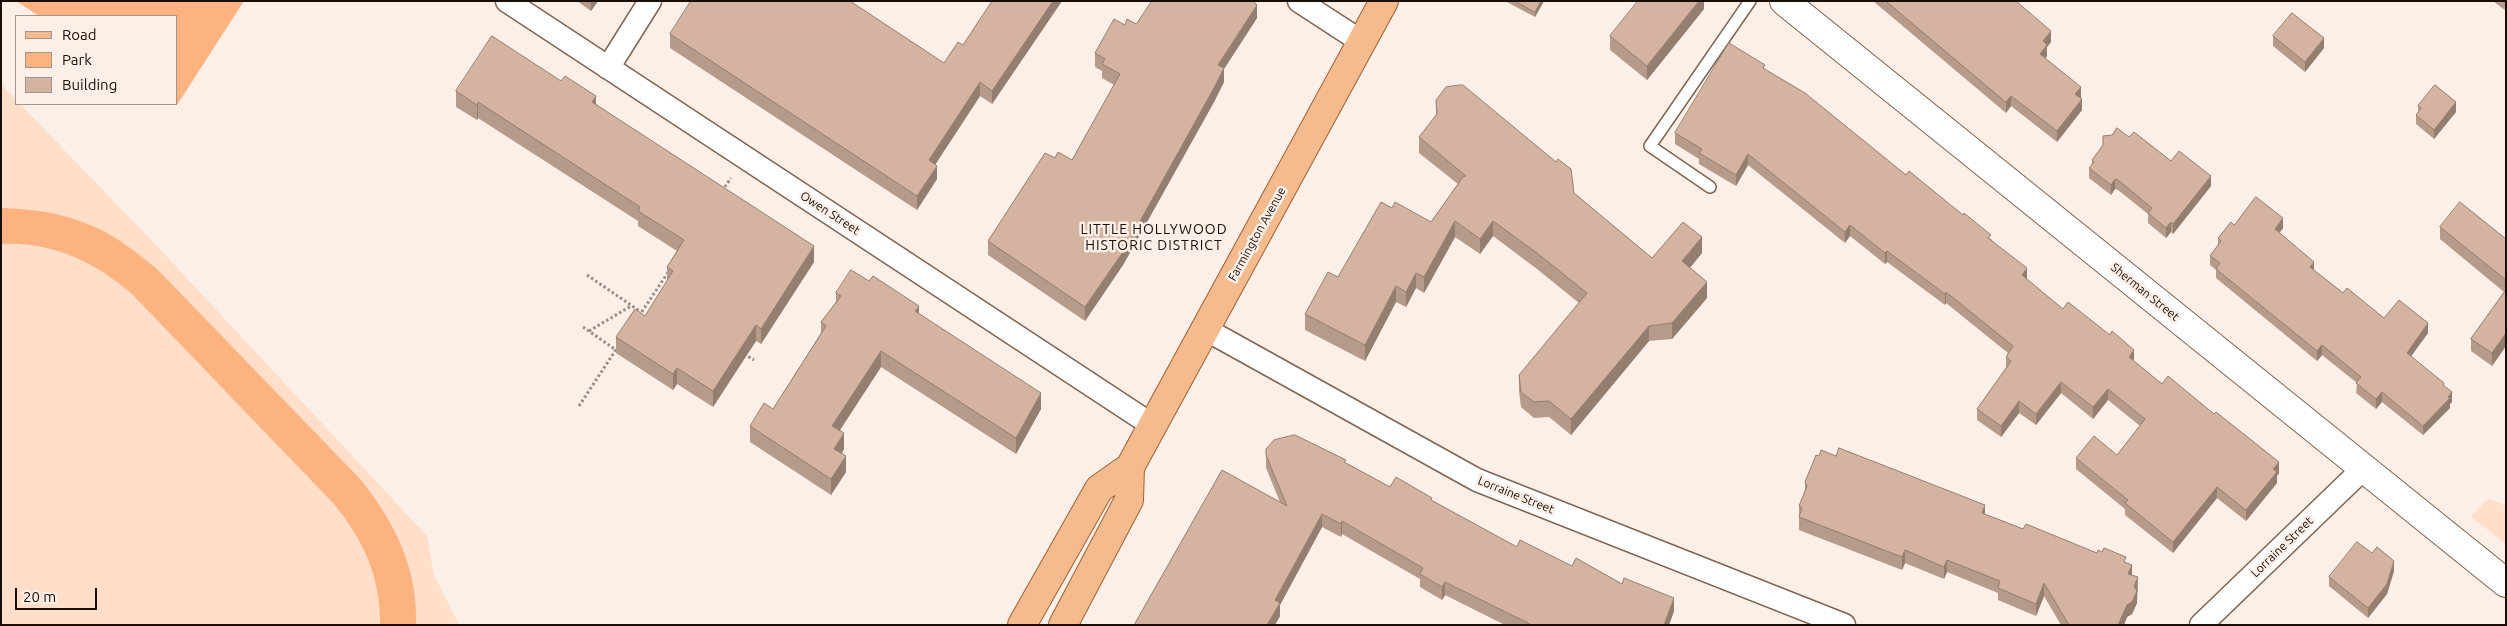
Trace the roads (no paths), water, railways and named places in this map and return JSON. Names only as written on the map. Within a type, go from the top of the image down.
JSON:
[{"type":"main road","name":"Farmington Avenue","points":[[1063,625],[1129,500],[1130,467],[1384,1]]},
{"type":"main road","name":"Farmington Avenue","points":[[1022,625],[1099,489],[1130,467]]},
{"type":"street","name":"Owen Street","points":[[507,1],[1152,425]]},
{"type":"street","points":[[608,68],[650,1]]},
{"type":"street","points":[[1299,1],[1362,42]]},
{"type":"street","name":"Sherman Street","points":[[1784,1],[2506,582]]},
{"type":"street","name":"Lorraine Street","points":[[1205,329],[1477,480],[1844,625]]},
{"type":"street","name":"Lorraine Street","points":[[2201,625],[2364,468]]},
{"type":"lane","points":[[1710,187],[1650,146],[1750,1]]},
{"type":"district","name":"LITTLE HOLLYWOOD HISTORIC DISTRICT","points":[[1154,237]]}]
